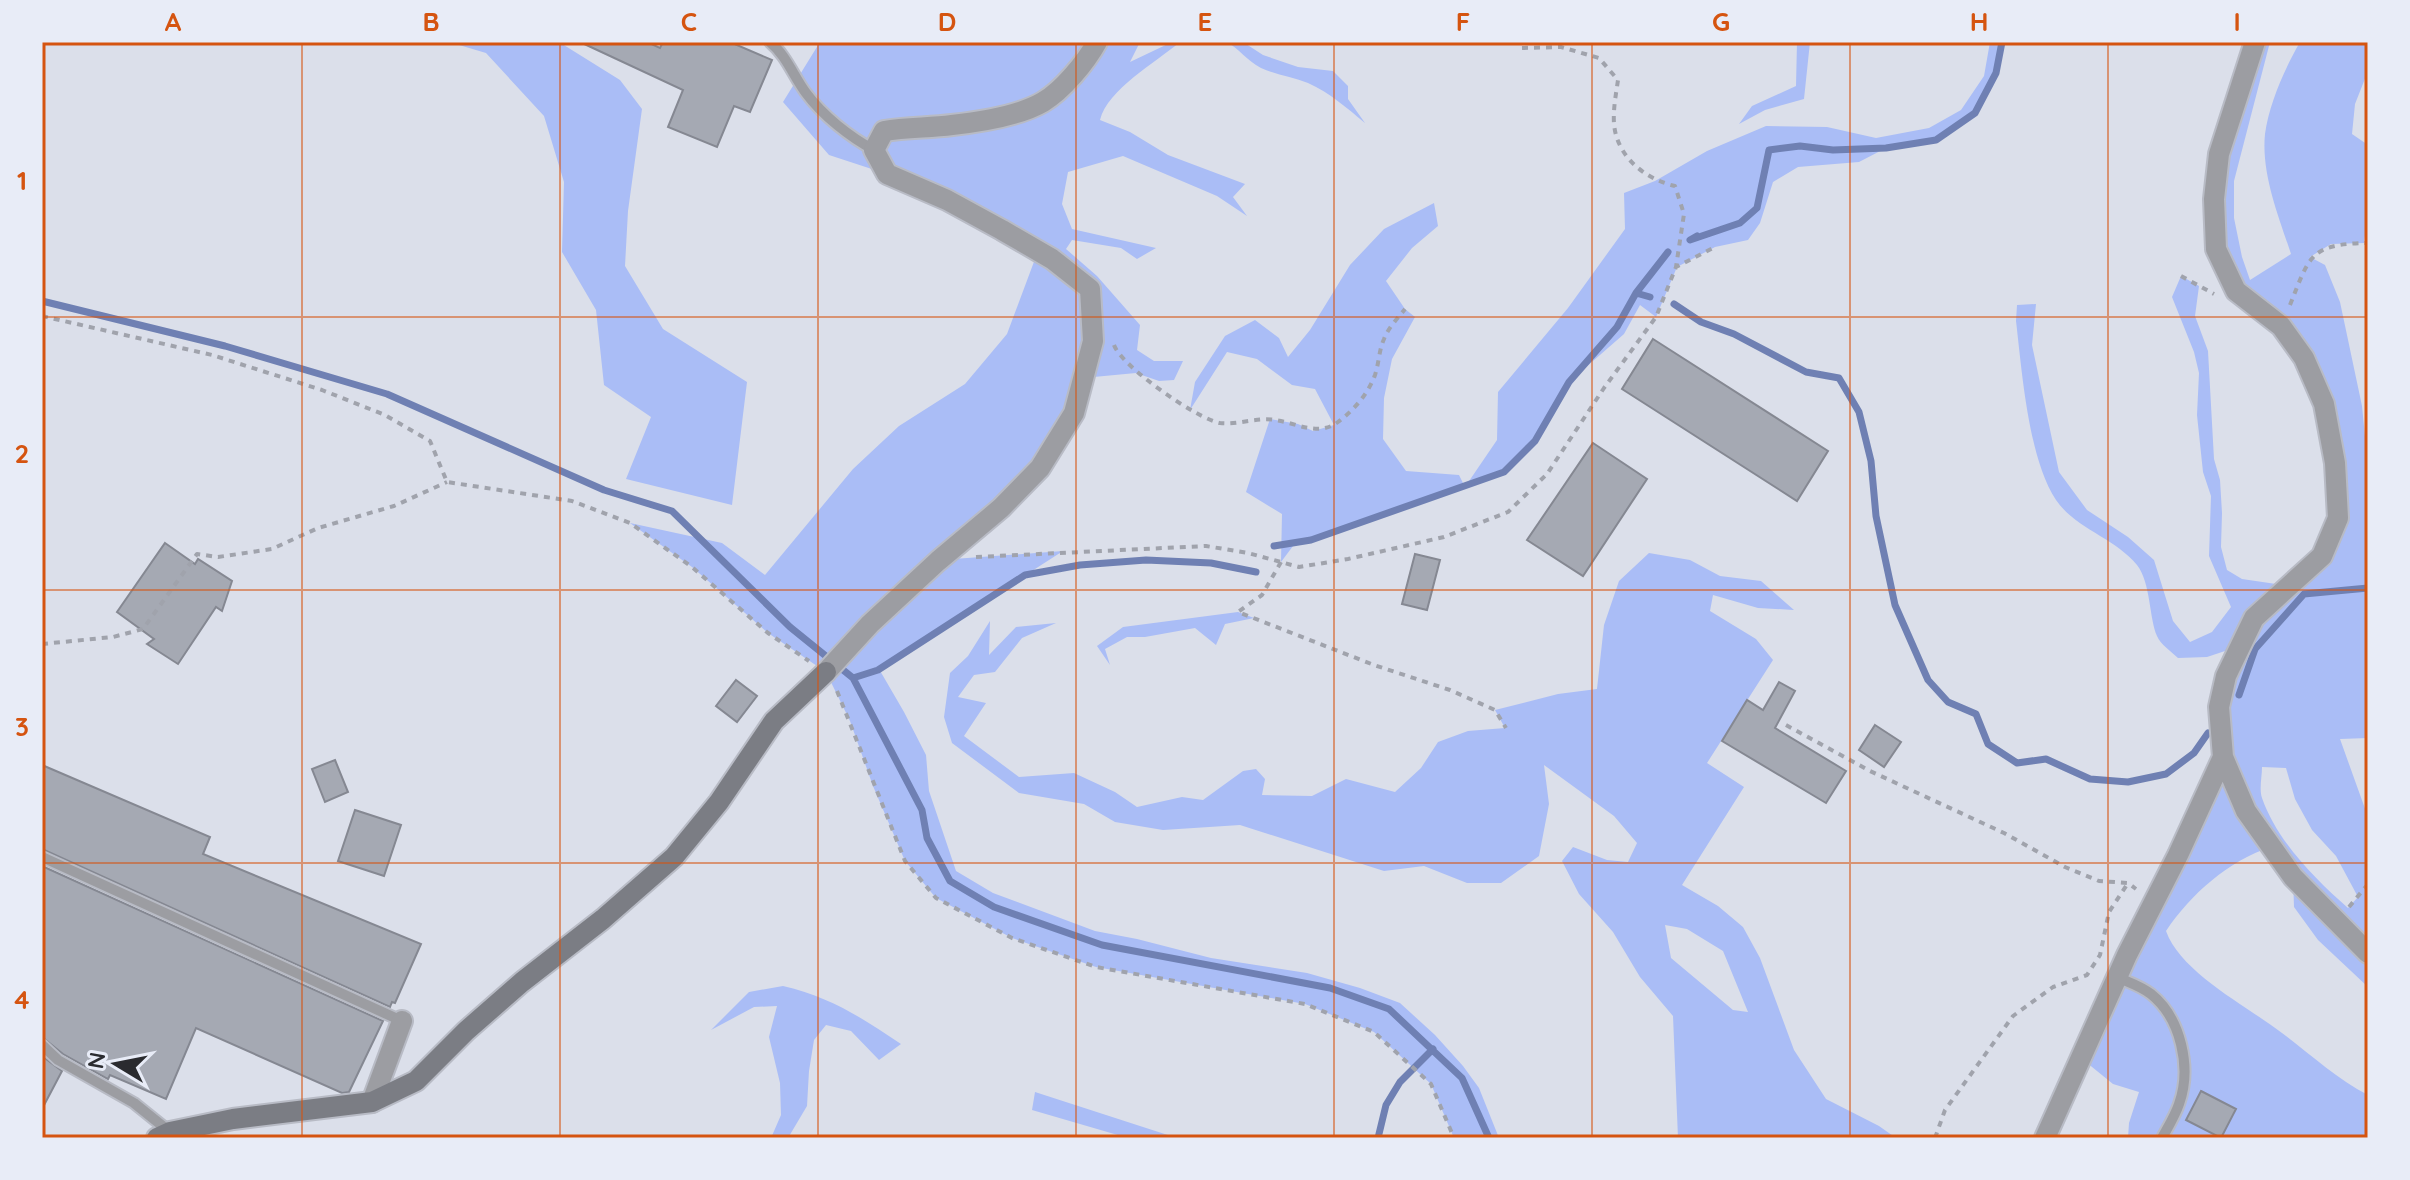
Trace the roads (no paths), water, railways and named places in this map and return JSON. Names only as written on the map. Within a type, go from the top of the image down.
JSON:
[{"type":"street","points":[[164,1135],[233,1119],[372,1102],[416,1081],[466,1031],[522,982],[603,919],[674,857],[719,802],[774,721],[827,672],[870,624],[1001,508],[1040,468],[1074,413],[1093,341],[1090,289],[1052,259],[947,200],[887,174],[874,150],[884,131],[993,119],[1043,102],[1086,62],[1097,42]]},
{"type":"street","points":[[2255,42],[2219,154],[2214,199],[2216,249],[2236,291],[2281,326],[2304,358],[2324,404],[2335,463],[2338,518],[2322,556],[2254,618],[2226,676],[2219,707],[2223,757],[2246,811],[2293,877],[2368,953]]},
{"type":"street","points":[[2045,1138],[2117,977],[2223,757]]},
{"type":"street","points":[[372,1102],[402,1021]]},
{"type":"lane","points":[[770,42],[780,50],[809,97],[856,141],[874,150]]},
{"type":"lane","points":[[42,857],[402,1021]]},
{"type":"lane","points":[[2117,977],[2150,993],[2166,1010],[2180,1037],[2184,1069],[2180,1103],[2162,1138]]},
{"type":"lane","points":[[42,1045],[58,1060],[134,1103],[164,1135]]},
{"type":"waterway","points":[[1697,236],[1690,240],[1740,223],[1757,208],[1769,150],[1800,146],[1833,150],[1886,148],[1936,140],[1975,113],[1996,73],[2002,42]]},
{"type":"waterway","points":[[1274,546],[1311,540],[1504,472],[1535,441],[1569,382],[1617,327],[1636,293],[1668,252]]},
{"type":"waterway","points":[[1636,293],[1650,297]]},
{"type":"waterway","points":[[42,301],[225,346],[387,394],[604,490],[672,511],[790,627],[853,678],[922,810],[927,838],[950,881],[994,907],[1102,945],[1330,988],[1389,1009],[1462,1078],[1489,1138]]},
{"type":"waterway","points":[[1674,304],[1701,322],[1734,334],[1806,372],[1839,378],[1859,412],[1871,461],[1876,516],[1895,605],[1928,680],[1948,702],[1976,714],[1988,744],[2017,763],[2046,759],[2090,779],[2128,782],[2166,774],[2194,753],[2208,733]]},
{"type":"waterway","points":[[853,678],[878,670],[1025,575],[1080,565],[1146,560],[1211,563],[1256,572]]},
{"type":"waterway","points":[[2239,695],[2255,649],[2304,594],[2368,588]]},
{"type":"waterway","points":[[1378,1138],[1386,1105],[1400,1082],[1433,1049]]}]
